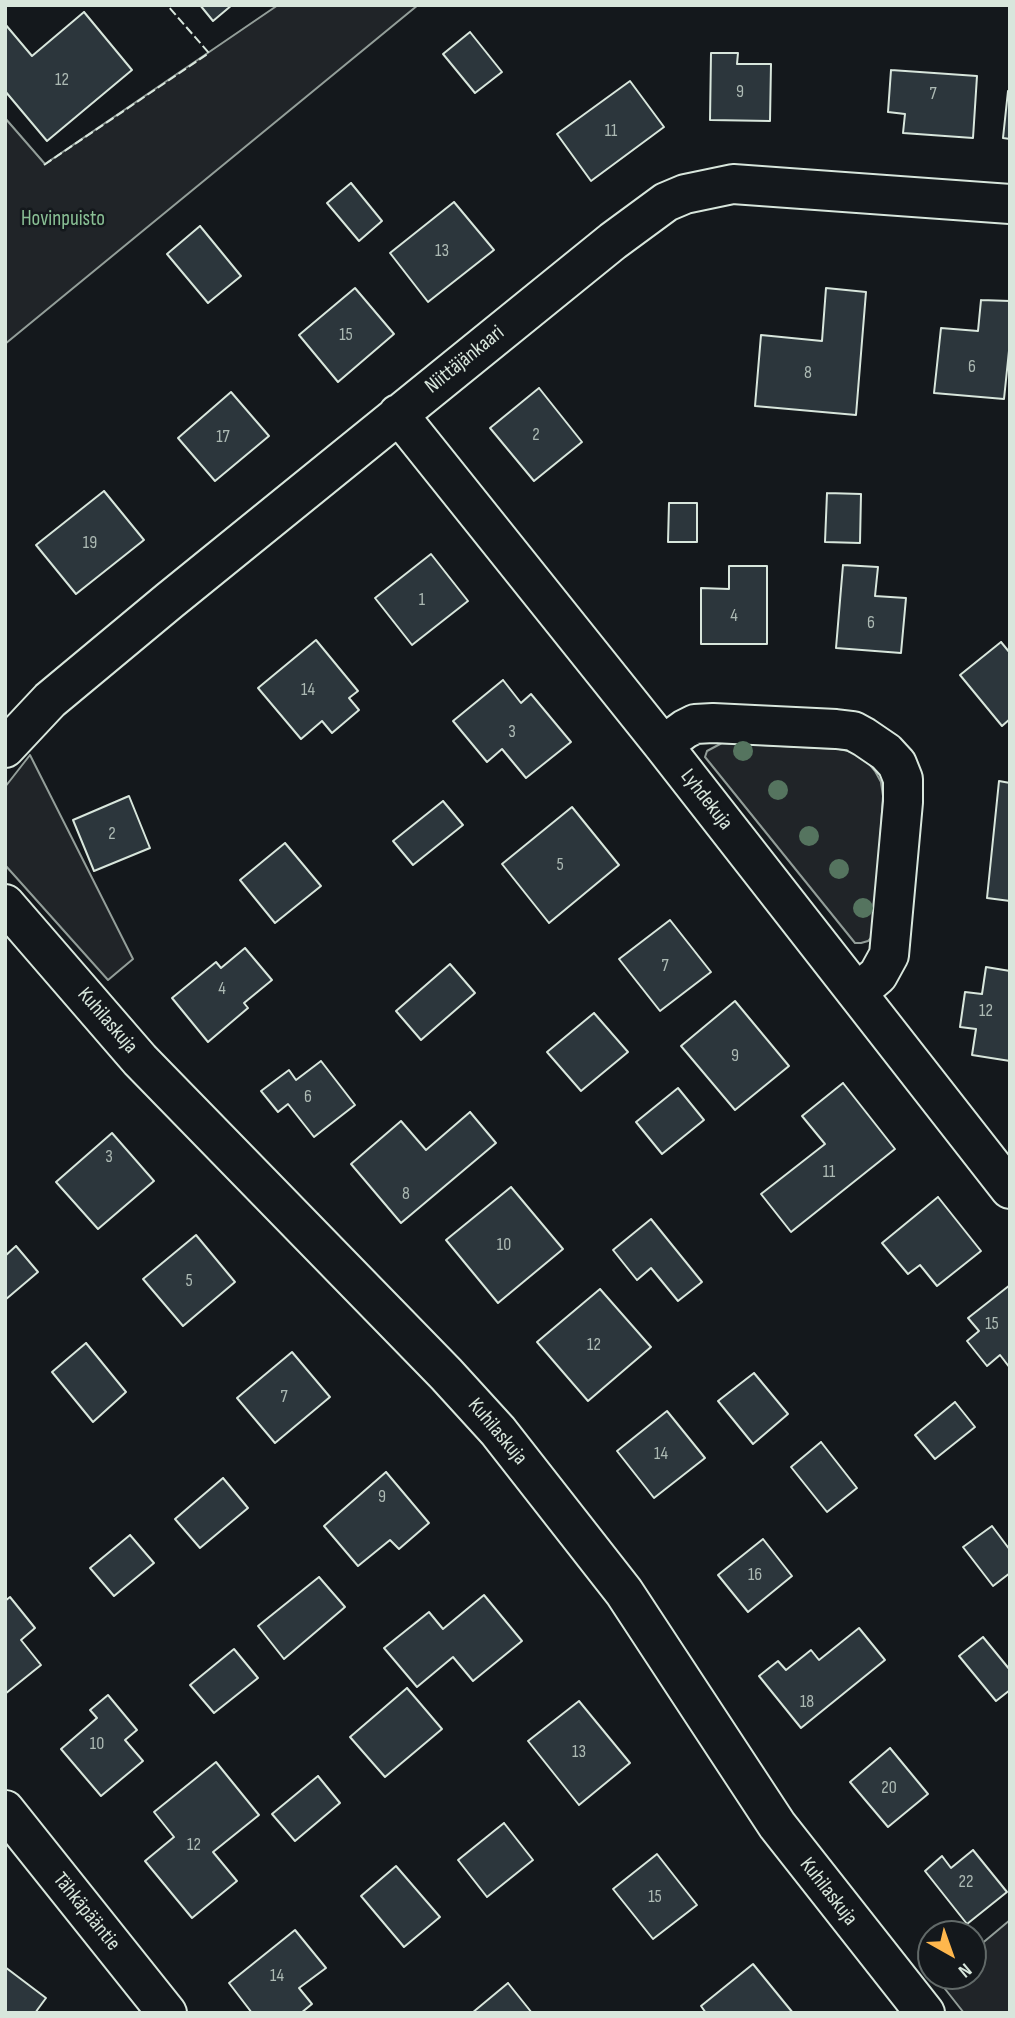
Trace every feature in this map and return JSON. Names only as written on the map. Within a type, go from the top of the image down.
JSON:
[{"type":"street","name":"Niittäjänkaari","points":[[5,748],[50,700],[649,212],[685,194],[733,184],[1010,204]]},
{"type":"street","name":"Lyhdekuja","points":[[398,414],[663,745],[1010,1189]]},
{"type":"street","points":[[663,745],[695,724],[836,729],[853,731],[864,737],[886,752],[897,764],[903,779],[889,955],[878,975],[857,993]]},
{"type":"street","name":"Kuhilaskuja","points":[[5,904],[140,1060],[436,1364],[498,1432],[624,1592],[790,1842],[925,2013]]},
{"type":"street","name":"Tähkäpääntie","points":[[5,1811],[167,2013]]},
{"type":"green space","name":"Hovinpuisto","points":[[278,5],[418,5],[5,344],[5,118],[45,164]]},
{"type":"green space","points":[[722,743],[839,749],[852,752],[866,760],[875,771],[881,782],[883,796],[874,935],[868,941],[855,943],[705,757],[707,751]]},
{"type":"green space","points":[[30,755],[133,959],[108,980],[5,865],[5,787]]},
{"type":"green space","points":[[1010,1920],[1010,2013],[964,2013],[946,1990],[987,1990],[987,1939]]},
{"type":"building","points":[[200,5],[232,5],[213,21]]},
{"type":"building","points":[[84,12],[132,70],[47,141],[5,91],[5,24],[32,56]]},
{"type":"building","points":[[470,32],[502,72],[475,93],[443,54]]},
{"type":"building","points":[[711,53],[738,53],[737,64],[771,64],[770,121],[710,120]]},
{"type":"building","points":[[891,70],[977,76],[973,138],[903,133],[905,114],[888,112]]},
{"type":"building","points":[[630,81],[664,127],[591,181],[557,134]]},
{"type":"building","points":[[1010,91],[1010,139],[1003,138]]},
{"type":"building","points":[[351,183],[382,221],[359,241],[327,203]]},
{"type":"building","points":[[454,202],[494,250],[428,302],[390,253]]},
{"type":"building","points":[[200,226],[241,276],[208,303],[167,254]]},
{"type":"building","points":[[355,288],[394,334],[338,382],[299,335]]},
{"type":"building","points":[[826,288],[866,292],[856,415],[755,406],[761,335],[822,341]]},
{"type":"building","points":[[981,300],[1010,301],[1010,341],[1004,399],[934,393],[941,328],[978,331]]},
{"type":"building","points":[[539,388],[582,442],[534,481],[490,428]]},
{"type":"building","points":[[231,392],[269,436],[215,481],[178,438]]},
{"type":"building","points":[[104,491],[144,540],[76,594],[36,545]]},
{"type":"building","points":[[827,493],[861,494],[860,543],[825,542]]},
{"type":"building","points":[[669,503],[697,503],[697,542],[668,542]]},
{"type":"building","points":[[431,554],[468,601],[412,645],[375,598]]},
{"type":"building","points":[[843,565],[878,567],[875,596],[906,598],[901,653],[836,648]]},
{"type":"building","points":[[729,566],[767,566],[767,644],[701,644],[701,588],[729,589]]},
{"type":"building","points":[[316,640],[358,691],[349,698],[359,710],[332,733],[322,721],[301,739],[258,688]]},
{"type":"building","points":[[1001,642],[1010,653],[1010,719],[1002,726],[960,675]]},
{"type":"building","points":[[503,680],[521,703],[531,694],[571,742],[526,778],[502,749],[487,762],[453,721]]},
{"type":"building","points":[[999,781],[1010,783],[1010,901],[987,898]]},
{"type":"building","points":[[129,796],[150,848],[94,871],[73,820]]},
{"type":"building","points":[[443,801],[463,825],[413,865],[393,841]]},
{"type":"building","points":[[572,807],[619,865],[549,923],[502,864]]},
{"type":"building","points":[[285,843],[321,886],[275,923],[240,880]]},
{"type":"building","points":[[670,920],[711,972],[660,1011],[619,959]]},
{"type":"building","points":[[245,948],[272,980],[244,1003],[248,1008],[208,1042],[172,998],[216,962],[221,968]]},
{"type":"building","points":[[450,964],[475,993],[421,1040],[396,1011]]},
{"type":"building","points":[[986,967],[1010,971],[1010,1061],[972,1055],[976,1029],[960,1027],[965,992],[982,994]]},
{"type":"building","points":[[735,1001],[789,1066],[735,1110],[681,1046]]},
{"type":"building","points":[[594,1013],[628,1052],[581,1091],[547,1052]]},
{"type":"building","points":[[321,1061],[355,1105],[314,1137],[288,1104],[278,1112],[261,1091],[289,1070],[296,1080]]},
{"type":"building","points":[[843,1083],[895,1149],[791,1232],[761,1194],[825,1144],[802,1116]]},
{"type":"building","points":[[678,1088],[704,1120],[662,1154],[636,1122]]},
{"type":"building","points":[[470,1112],[496,1143],[401,1223],[351,1164],[401,1121],[426,1150]]},
{"type":"building","points":[[112,1133],[154,1181],[98,1229],[56,1182]]},
{"type":"building","points":[[511,1187],[563,1249],[498,1303],[446,1240]]},
{"type":"building","points":[[938,1197],[981,1251],[937,1286],[920,1265],[908,1274],[882,1243]]},
{"type":"building","points":[[651,1219],[702,1282],[678,1301],[651,1268],[637,1280],[613,1250]]},
{"type":"building","points":[[196,1235],[235,1282],[183,1326],[143,1279]]},
{"type":"building","points":[[16,1246],[38,1272],[5,1300],[5,1256]]},
{"type":"building","points":[[1010,1285],[1010,1368],[1000,1355],[987,1366],[967,1341],[979,1331],[968,1318]]},
{"type":"building","points":[[600,1289],[651,1347],[588,1401],[537,1342]]},
{"type":"building","points":[[86,1343],[126,1392],[93,1422],[52,1372]]},
{"type":"building","points":[[292,1352],[330,1397],[275,1443],[237,1398]]},
{"type":"building","points":[[754,1373],[788,1414],[753,1444],[718,1401]]},
{"type":"building","points":[[955,1402],[975,1427],[935,1459],[915,1435]]},
{"type":"building","points":[[667,1411],[705,1458],[654,1498],[617,1451]]},
{"type":"building","points":[[821,1442],[857,1488],[827,1512],[791,1467]]},
{"type":"building","points":[[386,1472],[429,1523],[399,1549],[390,1540],[358,1566],[324,1526]]},
{"type":"building","points":[[223,1478],[248,1508],[200,1548],[175,1519]]},
{"type":"building","points":[[992,1526],[1010,1550],[1010,1573],[993,1586],[963,1547]]},
{"type":"building","points":[[130,1535],[154,1563],[114,1596],[90,1568]]},
{"type":"building","points":[[763,1539],[792,1576],[748,1612],[718,1575]]},
{"type":"building","points":[[319,1577],[345,1607],[284,1659],[258,1626]]},
{"type":"building","points":[[484,1595],[522,1641],[473,1681],[453,1657],[417,1687],[384,1648],[429,1612],[443,1629]]},
{"type":"building","points":[[10,1597],[35,1628],[21,1640],[41,1665],[5,1694],[5,1601]]},
{"type":"building","points":[[859,1628],[885,1660],[801,1728],[759,1676],[778,1661],[786,1670],[811,1650],[819,1660]]},
{"type":"building","points":[[983,1637],[1010,1670],[1010,1690],[996,1701],[959,1656]]},
{"type":"building","points":[[234,1649],[258,1678],[214,1713],[190,1685]]},
{"type":"building","points":[[407,1688],[442,1729],[385,1777],[350,1737]]},
{"type":"building","points":[[108,1695],[137,1730],[125,1740],[143,1761],[101,1796],[61,1749],[97,1718],[90,1710]]},
{"type":"building","points":[[579,1701],[630,1763],[579,1805],[528,1741]]},
{"type":"building","points":[[890,1748],[928,1794],[888,1827],[850,1782]]},
{"type":"building","points":[[216,1762],[259,1815],[213,1852],[237,1881],[192,1918],[145,1861],[174,1837],[154,1812]]},
{"type":"building","points":[[318,1776],[340,1803],[295,1841],[272,1814]]},
{"type":"building","points":[[504,1823],[533,1860],[487,1897],[458,1860]]},
{"type":"building","points":[[973,1850],[1007,1892],[972,1920],[964,1920],[925,1871],[942,1856],[951,1868]]},
{"type":"building","points":[[657,1854],[697,1905],[653,1939],[613,1889]]},
{"type":"building","points":[[396,1866],[440,1917],[404,1947],[361,1896]]},
{"type":"building","points":[[295,1930],[326,1968],[299,1988],[312,2004],[301,2013],[252,2013],[229,1983]]},
{"type":"building","points":[[753,1964],[793,2013],[706,2013],[701,2006]]},
{"type":"building","points":[[5,1967],[46,1998],[35,2013],[5,2013]]},
{"type":"building","points":[[508,1983],[532,2013],[472,2013]]},
{"type":"fence","points":[[44,165],[209,53],[167,5]]}]
